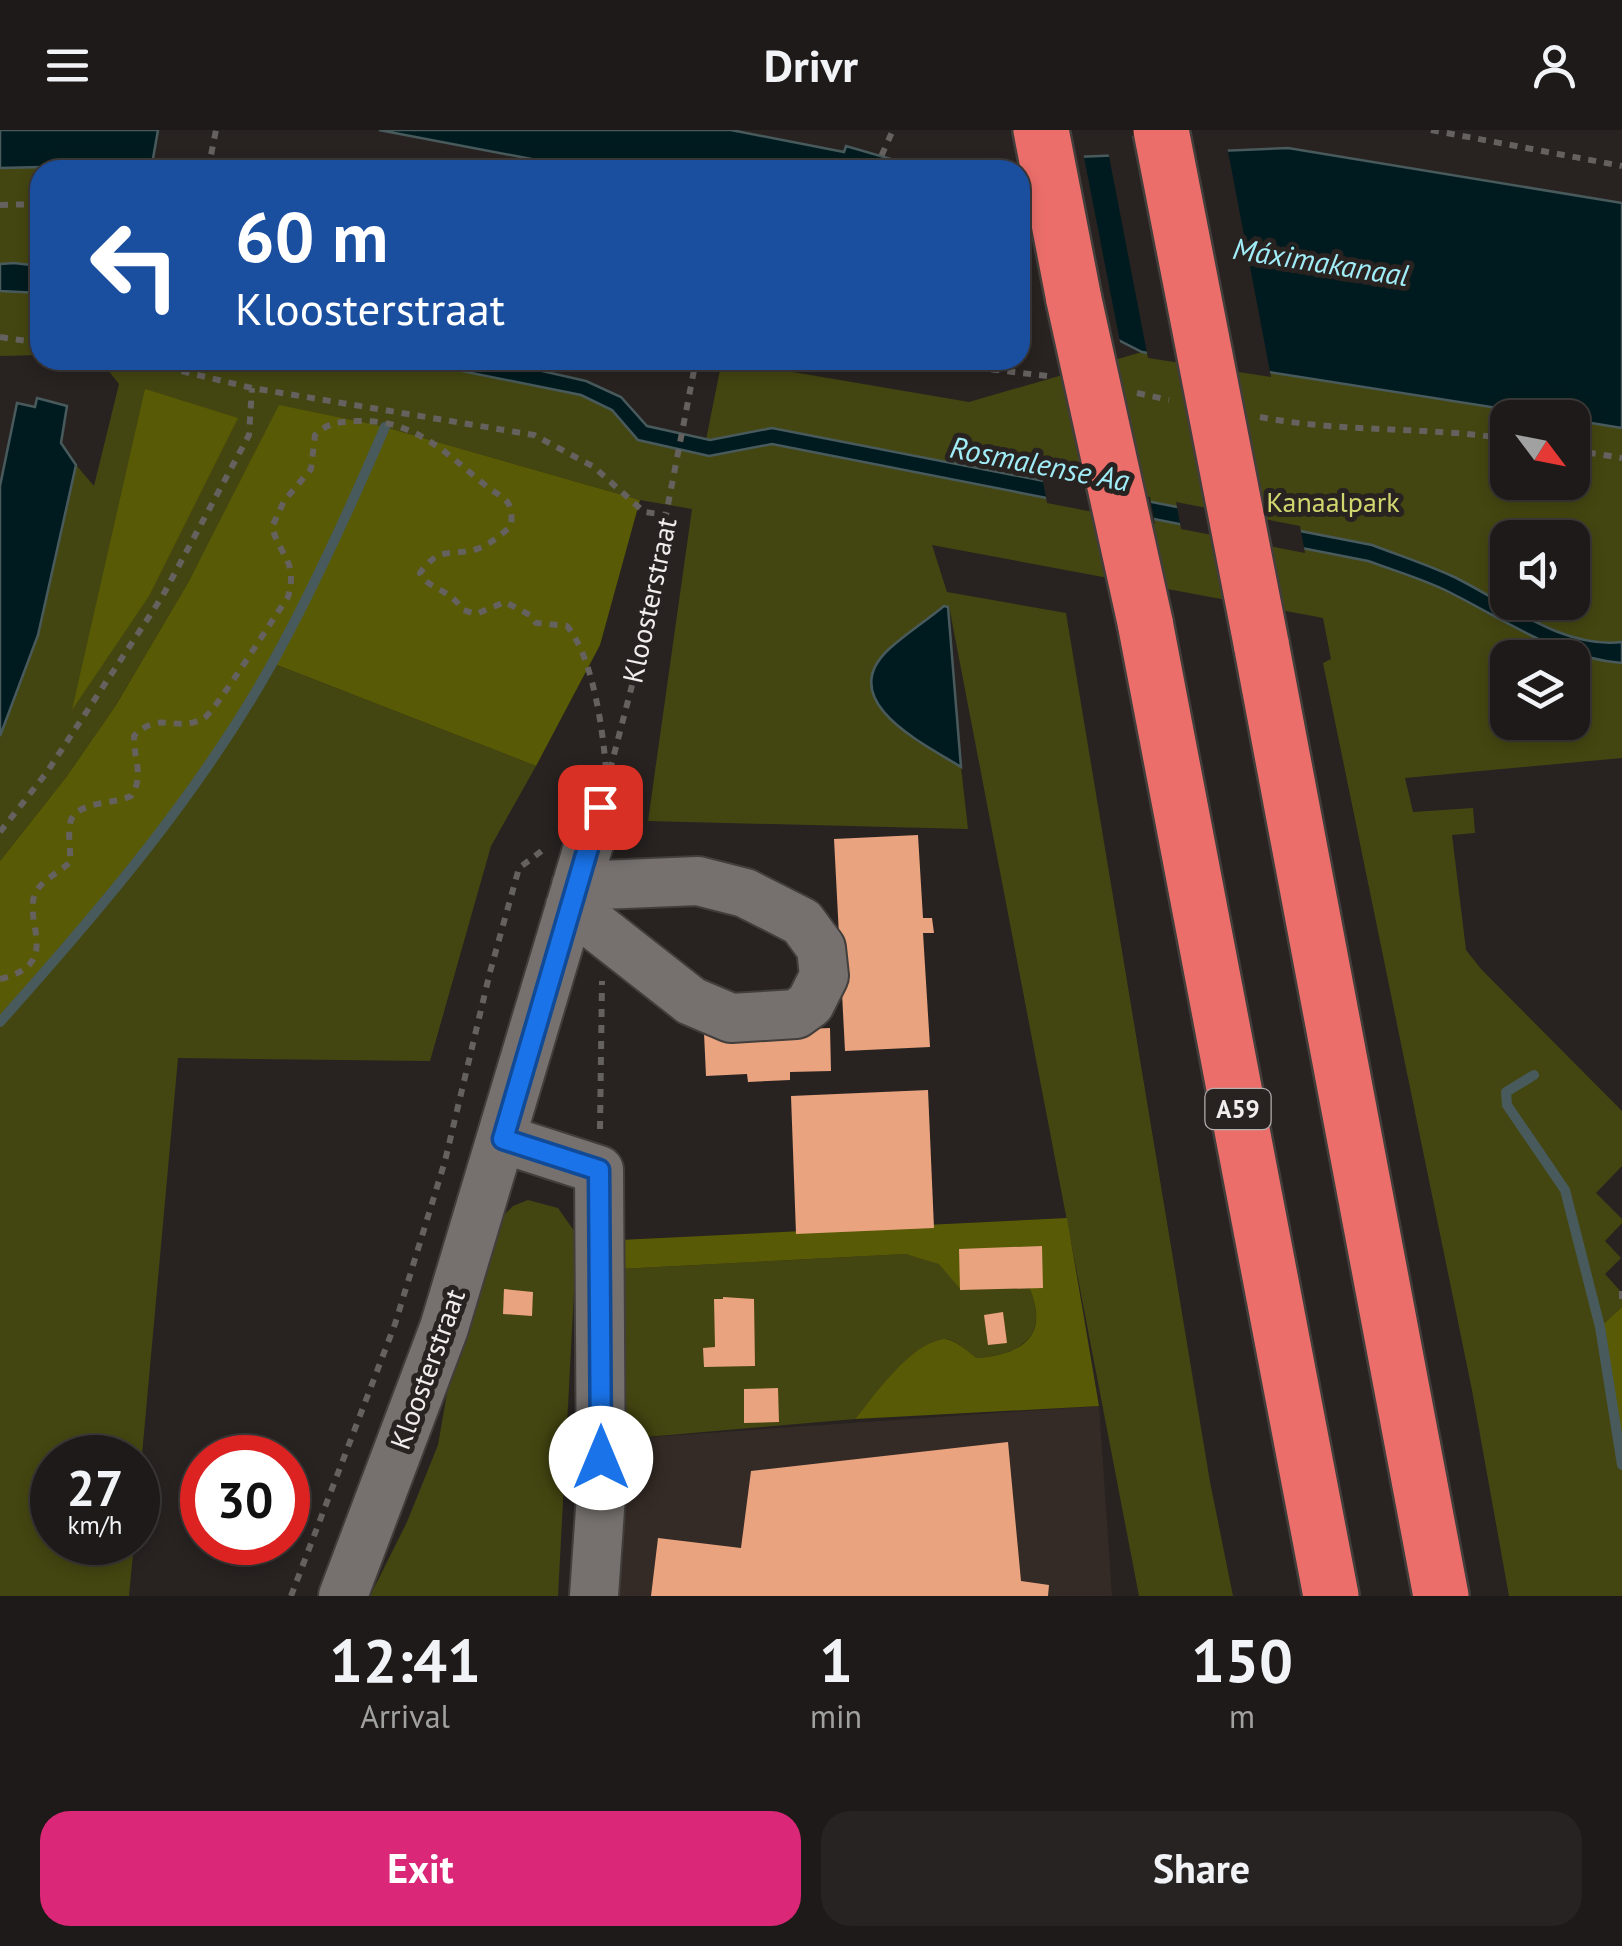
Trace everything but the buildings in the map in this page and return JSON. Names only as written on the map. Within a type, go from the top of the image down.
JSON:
[{"type":"highway","name":"A59","points":[[1040,130],[1145,622],[1331,1596]]},
{"type":"highway","points":[[1161,130],[1441,1596]]},
{"type":"street","name":"Kloosterstraat","points":[[343,1596],[444,1328],[604,794]]},
{"type":"street","points":[[698,881],[745,893],[802,922],[821,948],[824,976],[810,1004],[796,1014],[731,1018],[691,1001],[573,896],[698,881]]},
{"type":"street","points":[[503,1139],[599,1170],[601,1495],[594,1596]]},
{"type":"path","points":[[210,160],[216,130]]},
{"type":"path","points":[[881,160],[893,130]]},
{"type":"path","points":[[1431,130],[1622,166]]},
{"type":"path","points":[[0,205],[30,204]]},
{"type":"path","points":[[0,337],[30,341]]},
{"type":"path","points":[[177,370],[252,388],[534,435],[594,466],[644,512],[667,515]]},
{"type":"path","name":"Kloosterstraat","points":[[604,794],[636,670],[695,370]]},
{"type":"path","points":[[0,832],[47,772],[162,597],[249,435],[252,388]]},
{"type":"path","points":[[0,979],[24,970],[33,956],[38,930],[33,900],[36,891],[70,862],[71,820],[88,807],[131,796],[138,787],[134,736],[144,725],[157,720],[180,726],[209,716],[288,597],[291,565],[272,527],[284,501],[311,469],[315,435],[328,422],[378,420],[410,429],[460,461],[505,498],[513,510],[511,526],[500,537],[476,549],[447,551],[430,559],[420,573],[424,582],[455,598],[462,610],[476,614],[506,602],[530,614],[536,623],[568,626],[580,648],[602,716],[604,794]]},
{"type":"path","points":[[1590,453],[1622,458]]},
{"type":"path","points":[[291,1596],[395,1324],[445,1161],[519,868],[546,848]]},
{"type":"path","points":[[599,1170],[602,1006]]},
{"type":"path","points":[[1622,1291],[1622,1305]]},
{"type":"shaded area","points":[[145,389],[238,418],[149,596],[72,710]]},
{"type":"shaded area","points":[[279,405],[385,427],[640,500],[600,645],[536,766],[272,663],[180,806],[105,904],[0,1022],[0,861],[67,776],[116,705],[189,581]]},
{"type":"shaded area","points":[[1067,1218],[1099,1406],[855,1419],[906,1360],[931,1343],[952,1341],[977,1358],[1007,1352],[1028,1339],[1036,1318],[1029,1287],[988,1272],[962,1291],[939,1264],[906,1254],[620,1269],[620,1240]]},
{"type":"shaded area","points":[[1622,1307],[1622,1465],[1600,1327]]},
{"type":"shaded area","points":[[1099,1406],[1112,1596],[607,1596],[623,1439]]},
{"type":"green space","points":[[30,167],[30,266],[0,264],[0,168]]},
{"type":"green space","points":[[0,291],[30,292],[30,355],[0,356]]},
{"type":"green space","name":"Kanaalpark","points":[[1142,352],[1490,407],[1490,500],[1590,500],[1590,423],[1622,428],[1622,758],[1405,778],[1413,812],[1473,808],[1475,833],[1452,835],[1466,950],[1622,1111],[1622,1166],[1596,1193],[1622,1219],[1605,1241],[1621,1258],[1605,1274],[1622,1293],[1622,1307],[1600,1327],[1622,1465],[1622,1596],[1509,1596],[1472,1390],[1323,663],[1331,659],[1323,618],[932,545],[947,592],[1066,613],[1210,1482],[1233,1596],[1139,1596],[949,606],[943,606],[887,651],[882,712],[906,733],[961,767],[968,829],[648,821],[692,509],[640,500],[385,427],[224,515],[116,705],[67,776],[0,861],[0,736],[38,635],[76,465],[94,486],[119,384],[108,370],[457,370],[581,395],[612,410],[638,440],[703,455],[720,370],[781,370],[969,402]]},
{"type":"green space","points":[[272,663],[536,766],[491,846],[430,1061],[178,1058],[144,1435],[30,1435],[30,1565],[132,1565],[129,1596],[0,1596],[0,1022],[105,904],[180,806]]},
{"type":"green space","points":[[528,1200],[558,1208],[577,1235],[558,1596],[370,1596],[407,1522],[438,1445],[450,1376],[499,1220],[513,1206]]},
{"type":"green space","points":[[906,1254],[1029,1287],[1035,1304],[1034,1330],[1019,1347],[993,1356],[977,1358],[951,1340],[926,1346],[898,1369],[855,1419],[623,1439],[620,1269]]},
{"type":"water","points":[[0,130],[158,130],[153,160],[30,160],[30,167],[0,168]]},
{"type":"water","points":[[379,130],[731,130],[844,152],[846,146],[894,160],[536,160]]},
{"type":"water","name":"Máximakanaal","points":[[1288,148],[1622,203],[1622,428],[1590,423],[1590,400],[1490,400],[1490,407],[1142,352],[1030,295],[1030,160],[1003,160]]},
{"type":"water","points":[[0,264],[30,265],[30,292],[0,291]]},
{"type":"water","points":[[457,370],[538,370],[586,381],[621,397],[647,426],[710,440],[772,428],[1372,545],[1452,576],[1490,597],[1490,614],[1439,587],[1368,561],[772,444],[709,456],[638,440],[612,410],[581,395]]},
{"type":"water","points":[[37,398],[67,406],[61,443],[76,465],[38,635],[0,736],[0,486],[17,403],[35,407]]},
{"type":"water","points":[[944,606],[948,607],[961,767],[890,719],[871,687],[874,669],[888,650]]},
{"type":"water","points":[[1502,620],[1532,620],[1588,640],[1542,640]]},
{"type":"water","points":[[1590,640],[1622,642],[1622,663],[1590,658]]},
{"type":"pier","points":[[1227,146],[1271,377],[1148,358],[1108,151]]},
{"type":"pier","points":[[1083,152],[1121,347],[1030,301],[1030,160],[981,160],[980,156]]},
{"type":"pier","points":[[1042,476],[1150,497],[1155,524],[1047,503]]},
{"type":"pier","points":[[1176,502],[1300,526],[1305,553],[1181,529]]},
{"type":"waterway","points":[[0,1022],[147,848],[214,757],[304,603],[385,427]]},
{"type":"waterway","points":[[1534,1075],[1506,1092],[1507,1105],[1565,1190],[1600,1327],[1622,1465]]},
{"type":"route","points":[[600,807],[503,1139],[599,1170],[601,1458]]},
{"type":"water label","name":"Rosmalense Aa","points":[[1040,463]]}]
